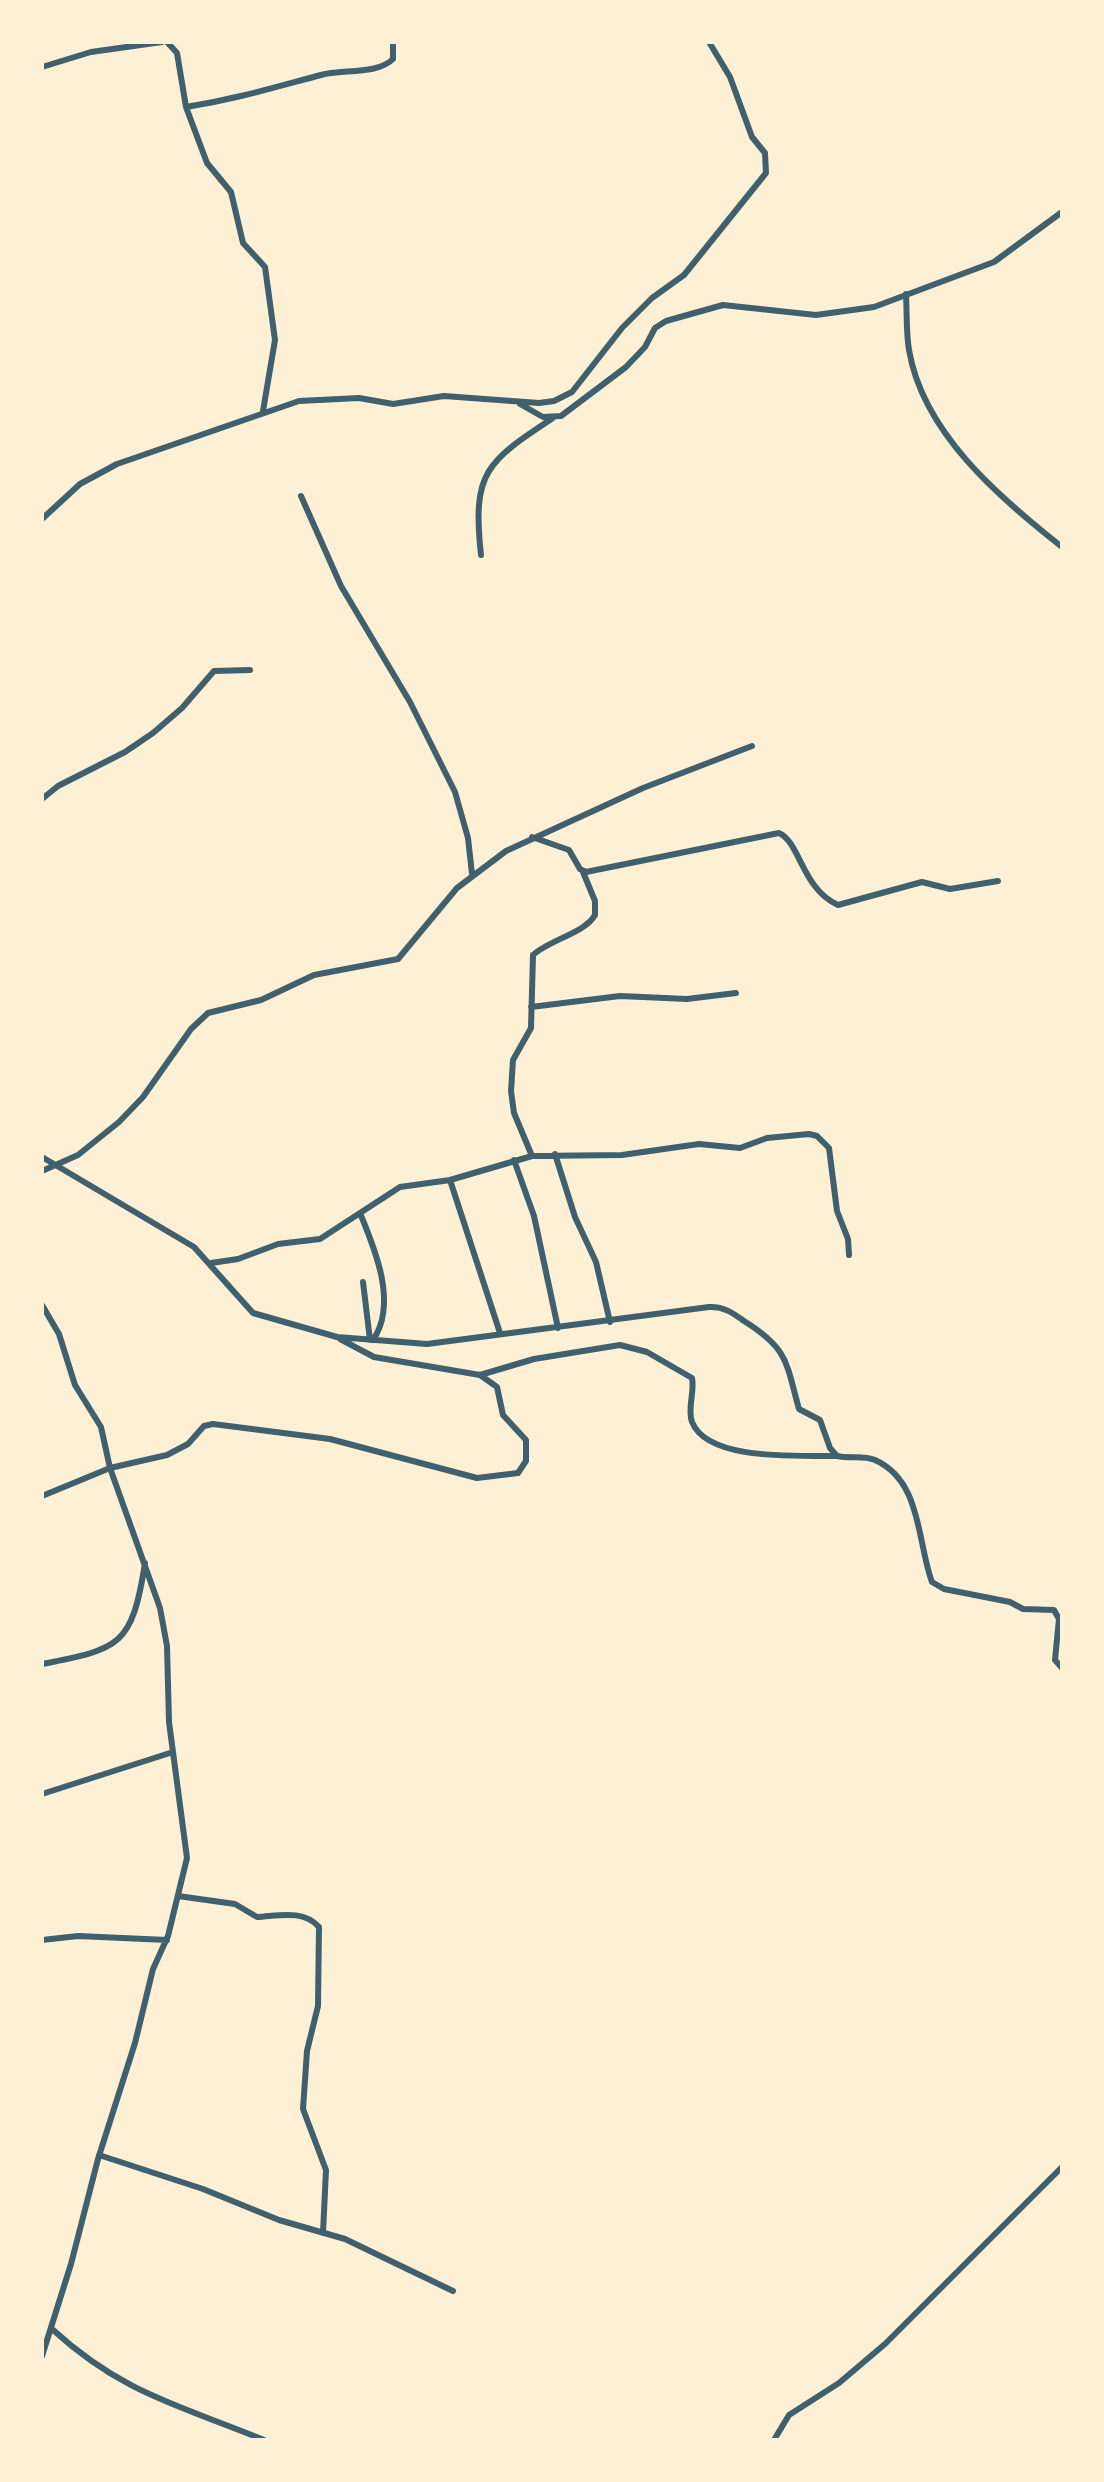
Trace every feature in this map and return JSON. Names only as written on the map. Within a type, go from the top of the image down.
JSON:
[{"type":"street","points":[[42,67],[91,52],[169,42],[186,107],[207,163],[231,192],[243,243],[265,267],[275,340],[263,411]]},
{"type":"street","points":[[186,107],[256,95],[320,75],[382,67],[393,59],[393,42]]},
{"type":"street","points":[[42,519],[94,475],[263,411],[299,401],[351,398],[393,404],[444,396],[520,404],[554,401],[572,392],[630,319],[684,275],[766,173],[765,153],[752,137],[730,77],[709,42]]},
{"type":"street","points":[[481,555],[481,494],[489,466],[502,452],[569,411],[626,367],[645,347],[655,328],[666,321],[723,305],[831,315],[874,307],[994,262],[1062,212]]},
{"type":"street","points":[[906,294],[910,352],[930,407],[951,440],[985,478],[1014,508],[1062,547]]},
{"type":"street","points":[[520,404],[553,418]]},
{"type":"street","points":[[301,496],[341,586],[410,702],[455,792],[468,838],[472,874]]},
{"type":"street","points":[[42,799],[58,786],[125,752],[153,733],[182,708],[214,671],[250,670]]},
{"type":"street","points":[[42,1171],[56,1166],[98,1140],[143,1097],[191,1029],[208,1013],[261,1000],[314,975],[398,959],[472,874],[532,837],[643,788],[752,746]]},
{"type":"street","points":[[583,872],[721,847],[772,832],[784,835],[807,879],[838,905],[922,882],[950,889],[998,881]]},
{"type":"street","points":[[532,837],[569,850],[583,872],[596,907],[594,919],[533,955],[531,1028],[513,1060],[511,1091],[514,1113],[532,1156]]},
{"type":"street","points":[[531,1007],[620,996],[687,999],[736,993]]},
{"type":"street","points":[[211,1263],[238,1259],[278,1244],[320,1239],[390,1190],[450,1180],[514,1160],[555,1154],[631,1154],[699,1144],[740,1148],[780,1136],[817,1136],[831,1156],[837,1211],[848,1239],[849,1255]]},
{"type":"street","points":[[555,1154],[575,1217],[596,1262],[610,1322]]},
{"type":"street","points":[[42,1157],[178,1236],[211,1263],[253,1313],[337,1337],[427,1344],[716,1307],[739,1317],[770,1338],[781,1352],[795,1382],[799,1409],[820,1420],[830,1448],[837,1456]]},
{"type":"street","points":[[514,1160],[534,1216],[558,1328]]},
{"type":"street","points":[[450,1180],[500,1333]]},
{"type":"street","points":[[360,1213],[375,1247],[381,1281],[381,1324],[371,1340]]},
{"type":"street","points":[[363,1282],[371,1340]]},
{"type":"street","points":[[42,1305],[53,1320],[75,1385],[101,1427],[110,1468],[145,1561],[165,1635],[173,1752],[187,1858],[167,1940],[153,1969],[135,2043],[99,2155],[42,2356]]},
{"type":"street","points":[[42,1323],[53,1320]]},
{"type":"street","points":[[42,1496],[110,1468],[167,1455],[188,1444],[204,1426],[223,1423],[272,1434],[330,1439],[461,1475],[492,1478],[518,1473],[526,1461],[526,1440],[503,1415],[497,1387],[480,1375],[374,1357],[337,1337]]},
{"type":"street","points":[[480,1375],[534,1359],[620,1345],[633,1347],[692,1378],[692,1422],[708,1439],[748,1453],[875,1460],[900,1481],[918,1520],[930,1577],[936,1587],[1010,1602],[1023,1609],[1049,1609],[1059,1614],[1054,1654],[1062,1668]]},
{"type":"street","points":[[42,1664],[95,1654],[116,1644],[135,1612],[145,1561]]},
{"type":"street","points":[[42,1794],[173,1752]]},
{"type":"street","points":[[178,1896],[235,1904],[257,1917],[281,1914],[305,1917],[319,1927],[318,2006],[307,2051],[303,2109],[326,2170],[323,2233]]},
{"type":"street","points":[[42,1940],[78,1936],[167,1940]]},
{"type":"street","points":[[99,2155],[373,2250],[453,2291]]},
{"type":"street","points":[[774,2440],[789,2415],[839,2383],[885,2344],[1062,2167]]},
{"type":"street","points":[[52,2329],[105,2373],[264,2440]]}]
